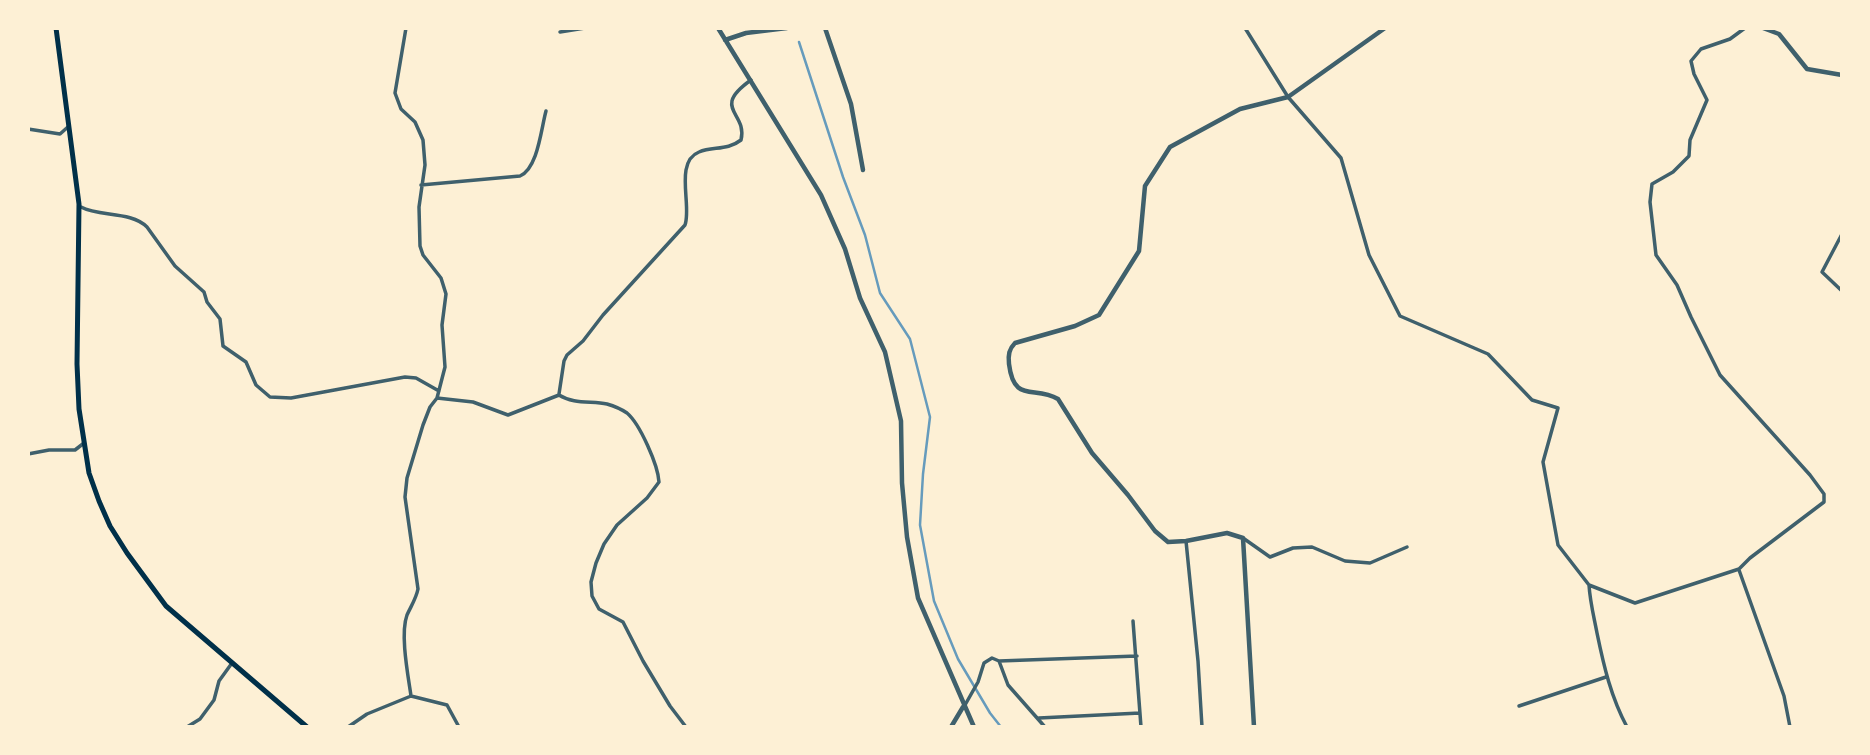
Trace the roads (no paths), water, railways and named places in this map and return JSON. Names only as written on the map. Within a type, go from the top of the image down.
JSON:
[{"type":"main road","points":[[56,28],[79,204],[79,409],[89,473],[99,501],[110,526],[166,606],[307,727]]},
{"type":"street","points":[[406,28],[396,93],[401,109],[415,122],[423,140],[425,165],[418,232],[420,246],[441,278],[446,293],[442,325],[445,367],[437,398],[423,425],[407,478],[405,497],[418,589],[415,602],[406,616],[405,634],[411,696]]},
{"type":"street","points":[[559,32],[585,28]]},
{"type":"street","points":[[718,28],[821,195],[845,249],[860,298],[885,352],[901,421],[902,483],[907,537],[918,598],[974,727]]},
{"type":"street","points":[[725,40],[746,33],[787,28]]},
{"type":"street","points":[[825,28],[850,104],[863,170]]},
{"type":"street","points":[[1245,28],[1287,97],[1341,158],[1368,255],[1400,316],[1488,354],[1532,400],[1558,408],[1543,462],[1558,545],[1589,584],[1635,603],[1739,569],[1749,558],[1824,502],[1824,494],[1720,375],[1677,285],[1656,256],[1650,202],[1652,184],[1673,172],[1689,156],[1690,140],[1707,100],[1693,74],[1691,61],[1701,49],[1730,39],[1745,28]]},
{"type":"street","points":[[1385,28],[1287,97],[1240,109],[1170,147],[1145,186],[1139,251],[1099,315],[1075,326],[1028,337],[1015,343],[1011,348],[1010,368],[1016,387],[1023,392],[1050,395],[1058,399],[1092,453],[1155,531],[1168,542],[1227,533],[1243,538],[1270,557],[1293,548],[1311,547],[1345,561],[1370,564],[1407,547]]},
{"type":"street","points":[[1763,28],[1779,34],[1807,69],[1842,75]]},
{"type":"street","points":[[559,395],[567,355],[583,341],[603,315],[685,225],[688,209],[685,176],[692,157],[699,152],[733,146],[741,140],[742,130],[731,109],[731,103],[738,89],[751,80]]},
{"type":"street","points":[[421,186],[528,173],[533,164],[546,111]]},
{"type":"street","points":[[28,129],[60,134],[69,126]]},
{"type":"street","points":[[79,204],[82,209],[142,222],[175,266],[204,292],[207,302],[220,319],[223,346],[246,362],[256,385],[270,397],[291,398],[405,377],[416,378],[439,391]]},
{"type":"street","points":[[1842,234],[1822,272],[1842,291]]},
{"type":"street","points":[[437,398],[472,402],[508,415],[559,395],[577,401],[605,404],[624,411],[632,418],[656,466],[659,482],[617,525],[604,544],[591,582],[592,596],[599,609],[623,622],[643,661],[686,727]]},
{"type":"street","points":[[28,454],[49,450],[75,450],[84,443]]},
{"type":"street","points":[[1243,538],[1254,727]]},
{"type":"street","points":[[1186,541],[1202,727]]},
{"type":"street","points":[[1739,569],[1784,696],[1790,727]]},
{"type":"street","points":[[1589,584],[1606,677],[1627,727]]},
{"type":"street","points":[[1133,621],[1141,727]]},
{"type":"street","points":[[951,727],[978,682],[984,663],[992,658],[999,661],[1137,656]]},
{"type":"street","points":[[999,661],[1008,685],[1045,727]]},
{"type":"street","points":[[187,727],[201,719],[215,700],[219,681],[232,663]]},
{"type":"street","points":[[1518,706],[1606,677]]},
{"type":"street","points":[[348,727],[377,709],[411,696],[447,705],[459,727]]},
{"type":"street","points":[[1039,718],[1140,713]]},
{"type":"waterway","points":[[799,42],[865,235],[880,293],[910,339],[930,417],[920,525],[934,601],[958,659],[1001,727]]}]
